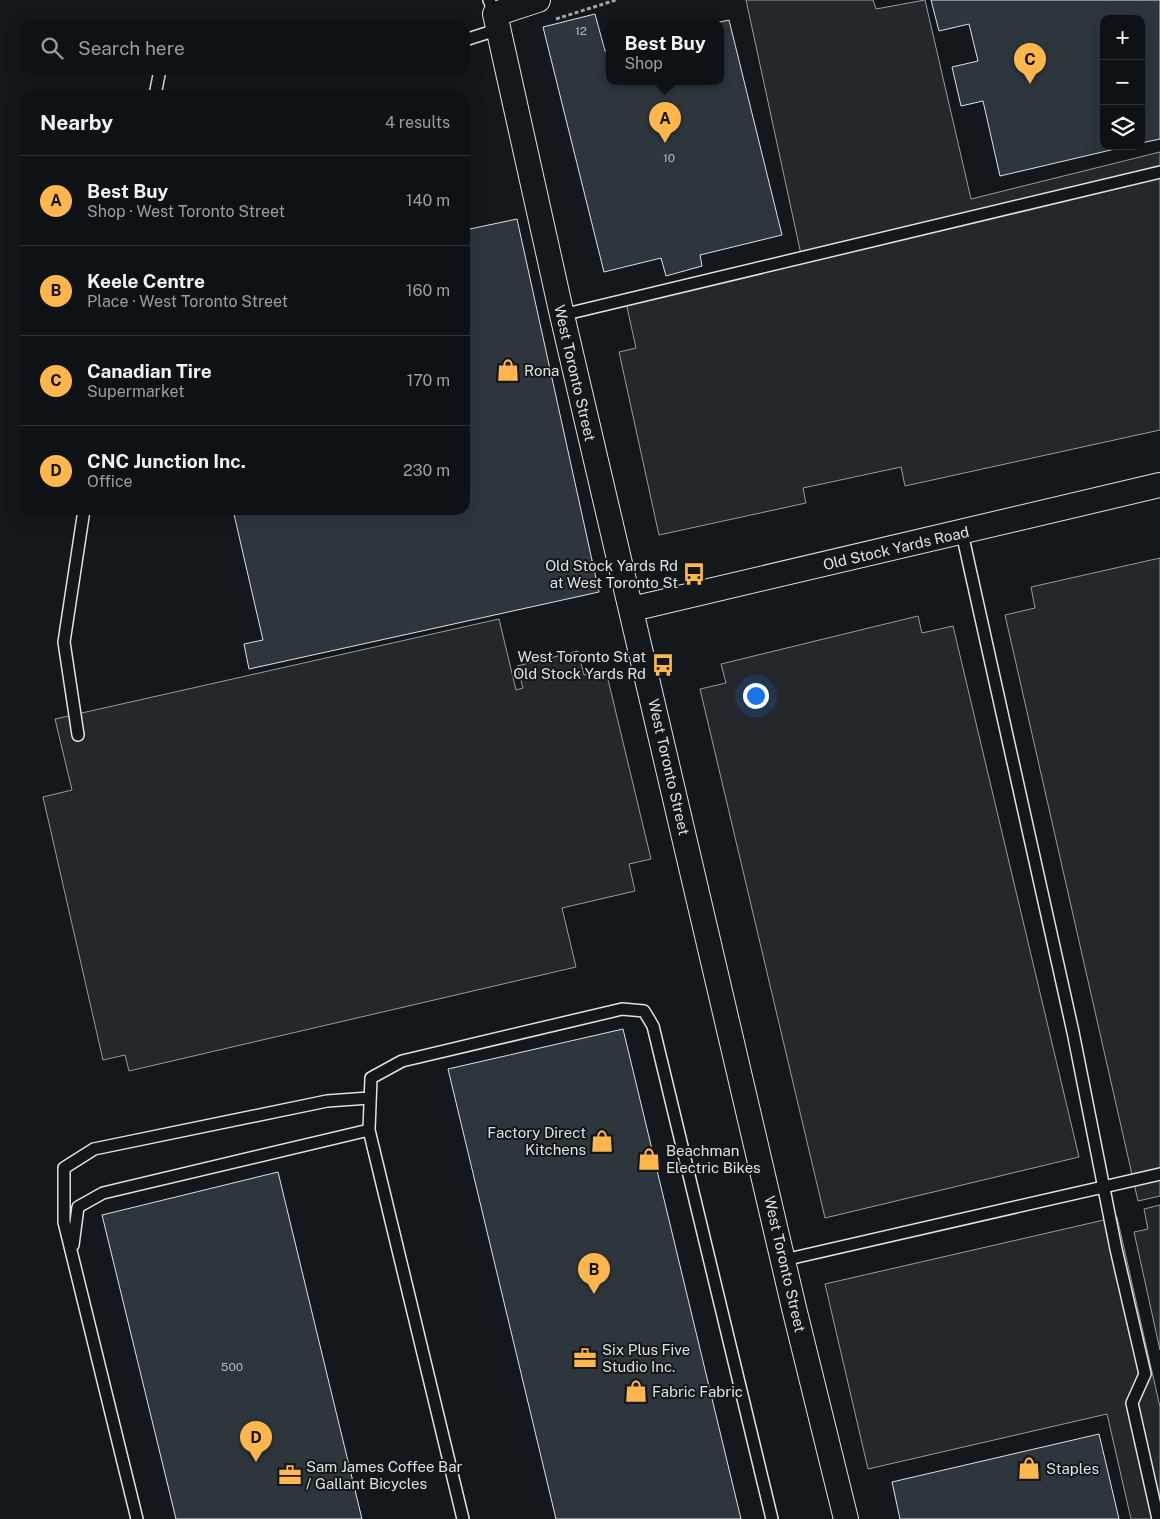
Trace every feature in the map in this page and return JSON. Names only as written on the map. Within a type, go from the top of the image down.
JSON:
[{"type":"street","points":[[494,14],[538,0]]},
{"type":"street","name":"West Toronto Street","points":[[494,14],[562,315],[794,1308],[846,1519]]},
{"type":"street","name":"Old Stock Yards Road","points":[[632,609],[1160,485]]},
{"type":"lane","points":[[470,36],[494,14]]},
{"type":"lane","points":[[156,90],[159,75]]},
{"type":"lane","points":[[562,315],[1160,172]]},
{"type":"lane","points":[[78,735],[64,642],[83,515]]},
{"type":"lane","points":[[962,533],[1077,1050],[1145,1374],[1132,1403],[1158,1519]]},
{"type":"lane","points":[[463,1519],[369,1130],[370,1078],[402,1061],[436,1051],[622,1009],[644,1011],[654,1026],[772,1519]]},
{"type":"lane","points":[[137,1519],[64,1222],[64,1168],[94,1150],[327,1100],[370,1098]]},
{"type":"lane","points":[[137,1519],[73,1244],[78,1207],[103,1193],[369,1130]]},
{"type":"lane","points":[[784,1260],[1105,1189],[1160,1174]]},
{"type":"path","points":[[555,19],[616,0]]},
{"type":"shaded area","points":[[746,0],[873,0],[876,9],[925,0],[971,199],[1160,152],[1160,430],[905,486],[901,467],[803,488],[806,503],[659,535],[619,352],[636,348],[625,298],[802,259]]},
{"type":"shaded area","points":[[1160,558],[1160,1196],[1138,1201],[1005,615],[1035,608],[1031,587]]},
{"type":"shaded area","points":[[918,616],[922,633],[953,626],[1079,1157],[825,1218],[700,689],[726,683],[721,664]]},
{"type":"shaded area","points":[[499,619],[516,690],[523,688],[517,666],[578,651],[584,675],[606,671],[651,859],[629,864],[635,891],[562,908],[576,967],[129,1071],[125,1055],[103,1060],[43,797],[72,790],[55,719]]},
{"type":"shaded area","points":[[1160,1205],[1160,1350],[1134,1232],[1148,1229],[1144,1209]]},
{"type":"shaded area","points":[[1117,1217],[1160,1407],[1160,1519],[1131,1519],[1107,1414],[868,1469],[825,1284]]},
{"type":"building","points":[[931,0],[1160,0],[1160,139],[1145,142],[1145,15],[1100,15],[1100,150],[1111,150],[1000,176],[983,101],[961,106],[952,67],[978,61],[969,24],[939,31]]},
{"type":"building","points":[[595,14],[606,51],[606,85],[724,85],[724,21],[729,20],[782,235],[700,255],[702,266],[666,276],[661,258],[604,272],[543,27]]},
{"type":"building","name":"Rona","points":[[517,219],[599,592],[249,669],[244,644],[263,640],[234,515],[470,515],[470,229]]},
{"type":"building","points":[[623,1029],[741,1519],[556,1519],[448,1069]]},
{"type":"building","points":[[278,1172],[362,1519],[176,1519],[102,1215]]},
{"type":"building","name":"Staples","points":[[1099,1434],[1119,1519],[900,1519],[892,1482]]},
{"type":"place","name":"Canadian Tire","points":[[1030,84]]},
{"type":"place","name":"Best Buy","points":[[665,143]]},
{"type":"place","name":"Rona","points":[[508,370]]},
{"type":"place","name":"Old Stock Yards Rd at West Toronto St","points":[[694,574]]},
{"type":"place","name":"West Toronto St at Old Stock Yards Rd","points":[[663,665]]},
{"type":"place","name":"Factory Direct Kitchens","points":[[602,1141]]},
{"type":"place","name":"Beachman Electric Bikes","points":[[649,1159]]},
{"type":"place","name":"Keele Centre","points":[[594,1294]]},
{"type":"place","name":"Six Plus Five Studio Inc.","points":[[585,1358]]},
{"type":"place","name":"Fabric Fabric","points":[[636,1391]]},
{"type":"place","name":"CNC Junction Inc.","points":[[256,1462]]},
{"type":"place","name":"Staples","points":[[1029,1468]]},
{"type":"place","name":"Sam James Coffee Bar / Gallant Bicycles","points":[[290,1475]]}]
